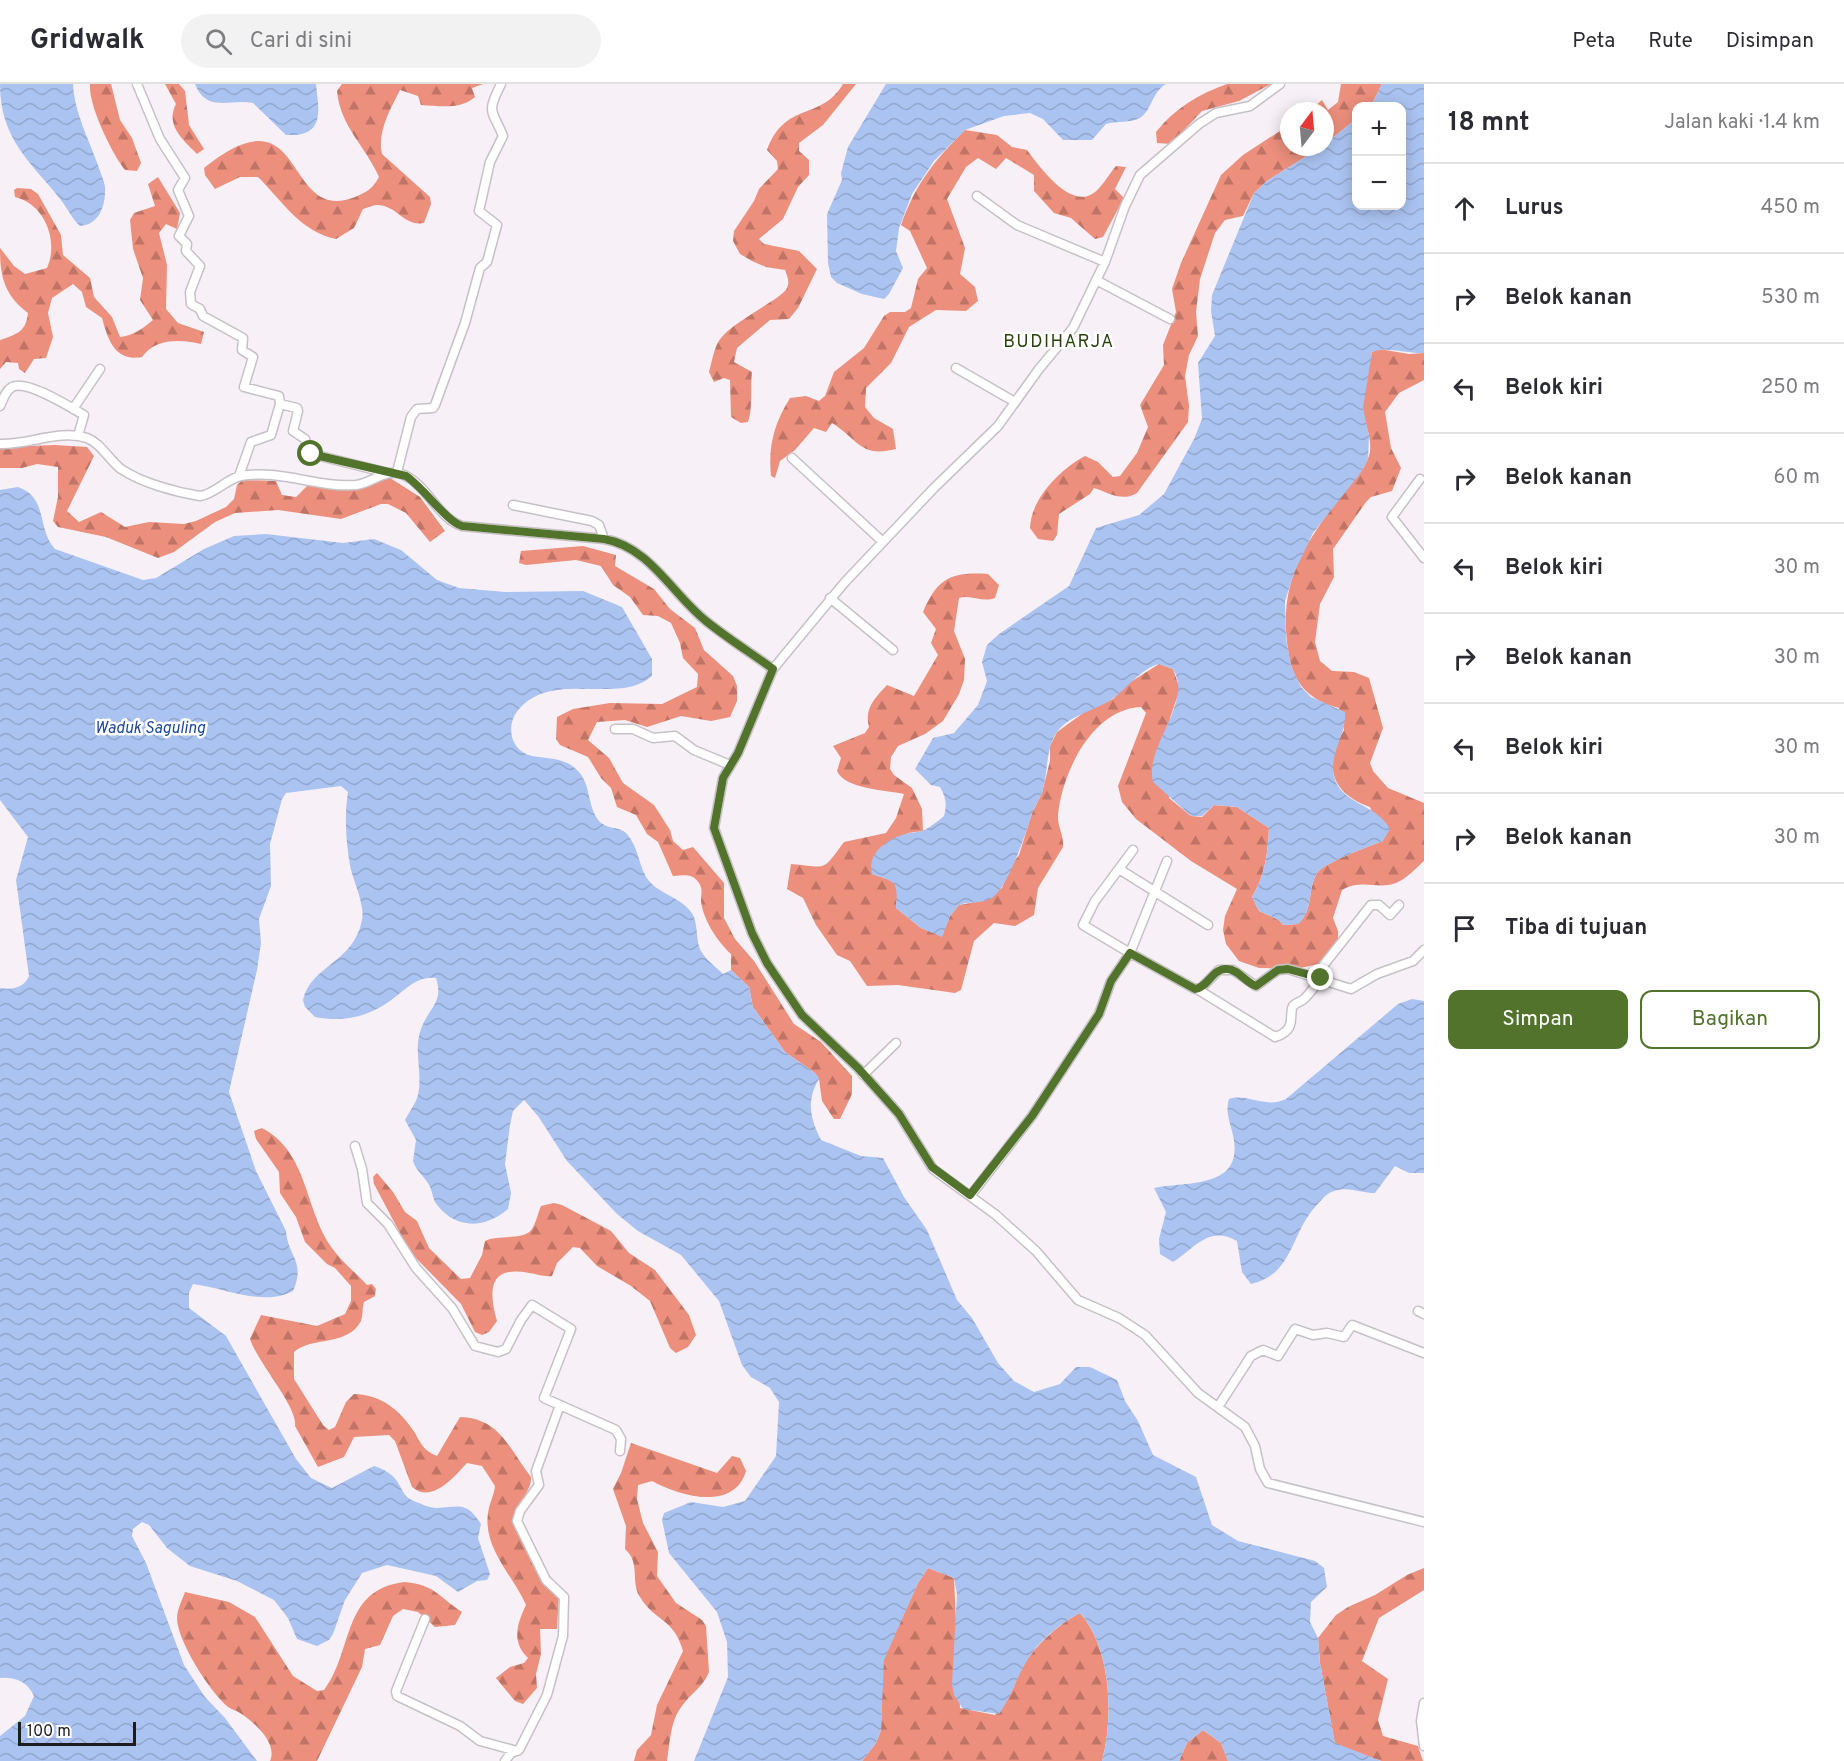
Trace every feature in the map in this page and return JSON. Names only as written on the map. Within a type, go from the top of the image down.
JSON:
[{"type":"street","points":[[137,84],[160,139],[185,178],[178,189],[189,216],[179,236],[187,244],[186,252],[200,266],[190,292],[191,304],[200,309],[203,316],[243,338],[242,350],[253,357],[244,387],[279,396],[280,404],[271,435],[251,442],[239,476]]},
{"type":"street","points":[[392,472],[411,417],[417,410],[433,408],[435,405],[465,323],[480,268],[488,262],[496,223],[479,211],[492,158],[503,136],[495,124],[491,109],[501,84]]},
{"type":"street","points":[[1280,84],[1250,106],[1216,113],[1199,124],[1140,175],[1077,323],[998,426],[830,598],[773,669],[738,753],[723,778],[714,828],[752,933],[767,963],[802,1015],[863,1074],[908,1126],[932,1167],[970,1195],[1036,1251],[1078,1300],[1119,1318],[1146,1335],[1198,1393],[1238,1421],[1252,1437],[1260,1469],[1268,1483],[1424,1522]]},
{"type":"street","points":[[977,196],[1017,225],[1104,262]]},
{"type":"street","points":[[1096,280],[1170,319]]},
{"type":"street","points":[[956,368],[1015,402]]},
{"type":"street","points":[[73,409],[100,369]]},
{"type":"street","points":[[0,406],[7,390],[21,385],[85,416],[78,436]]},
{"type":"street","points":[[280,404],[297,408],[292,428],[305,439],[308,453],[392,472],[419,485],[452,521],[462,526],[604,539],[624,545],[661,572],[675,590],[705,620],[773,669]]},
{"type":"street","points":[[0,444],[78,436],[92,441],[127,472],[196,496],[206,495],[239,476],[283,477],[356,485],[392,472]]},
{"type":"street","points":[[792,458],[883,542]]},
{"type":"street","points":[[1420,479],[1392,517],[1424,558]]},
{"type":"street","points":[[513,505],[592,521],[599,525],[604,539]]},
{"type":"street","points":[[830,598],[893,650]]},
{"type":"street","points":[[615,729],[633,729],[653,738],[675,736],[700,753],[730,765]]},
{"type":"street","points":[[1133,850],[1095,901],[1083,925],[1197,989],[1275,1037],[1284,1033],[1293,1021],[1292,1009],[1295,1004],[1303,1000],[1371,905],[1379,905],[1390,915],[1399,905]]},
{"type":"street","points":[[970,1195],[1032,1116],[1099,1014],[1111,981],[1130,953],[1147,915],[1154,890],[1167,861]]},
{"type":"street","points":[[1119,869],[1208,925]]},
{"type":"street","points":[[1197,989],[1201,988],[1219,970],[1226,969],[1233,970],[1256,986],[1278,970],[1288,969],[1353,989],[1377,974],[1413,961],[1424,951]]},
{"type":"street","points":[[863,1074],[896,1043]]},
{"type":"street","points":[[355,1146],[362,1169],[367,1203],[388,1224],[416,1268],[452,1308],[475,1346],[498,1352],[506,1349],[532,1305],[571,1329],[543,1397],[616,1430],[621,1439],[620,1451]]},
{"type":"street","points":[[1218,1407],[1251,1356],[1263,1350],[1278,1356],[1295,1329],[1313,1335],[1327,1333],[1344,1337],[1352,1324],[1424,1353]]},
{"type":"street","points":[[505,1761],[510,1753],[518,1751],[545,1702],[563,1636],[564,1597],[546,1580],[518,1521],[520,1511],[539,1485],[536,1471],[560,1406]]},
{"type":"street","points":[[425,1619],[396,1690],[397,1696],[460,1726],[480,1741],[518,1751]]},
{"type":"street","points":[[1424,1703],[1421,1721],[1424,1746]]},
{"type":"green space","points":[[90,84],[111,84],[120,120],[132,138],[141,163],[137,171],[125,170],[114,153],[97,116],[90,93]]},
{"type":"green space","points":[[165,84],[179,84],[185,91],[189,125],[204,149],[197,154],[177,132],[173,119],[176,104]]},
{"type":"green space","points":[[342,84],[483,84],[472,88],[475,97],[456,106],[421,105],[418,96],[400,90],[389,113],[381,138],[382,154],[430,197],[431,204],[424,223],[411,222],[390,208],[375,205],[363,209],[354,228],[336,239],[312,230],[302,223],[258,177],[240,177],[215,189],[205,175],[204,168],[237,146],[261,141],[278,148],[315,193],[332,201],[355,197],[369,190],[379,177],[343,115],[337,91]]},
{"type":"green space","points":[[843,84],[856,84],[823,125],[799,143],[799,151],[809,160],[809,175],[798,187],[783,219],[759,239],[764,244],[799,251],[817,269],[798,308],[789,319],[770,320],[737,348],[734,362],[752,372],[750,417],[748,422],[741,423],[731,417],[730,380],[724,378],[714,382],[709,372],[715,350],[728,331],[783,293],[788,286],[788,281],[785,270],[766,267],[740,254],[733,241],[734,231],[754,201],[759,189],[778,169],[777,161],[767,150],[775,134],[793,117],[834,96]]},
{"type":"green space","points":[[1227,84],[1271,84],[1239,101],[1202,111],[1171,144],[1157,143],[1156,132],[1179,109],[1197,97]]},
{"type":"green space","points":[[1341,84],[1382,84],[1373,102],[1352,102],[1352,122],[1334,137],[1334,105],[1338,102]]},
{"type":"green space","points":[[965,130],[997,135],[1012,147],[1027,150],[1055,183],[1074,195],[1083,197],[1092,194],[1116,166],[1126,167],[1115,189],[1124,198],[1103,237],[1095,239],[1071,218],[1054,213],[1034,191],[1034,175],[1006,158],[996,169],[978,158],[966,167],[947,199],[965,248],[960,274],[975,287],[978,301],[966,311],[936,310],[909,327],[891,363],[866,388],[865,407],[874,418],[893,429],[896,449],[875,451],[867,449],[832,423],[826,432],[814,428],[795,450],[780,461],[775,478],[771,476],[770,455],[773,436],[790,398],[806,396],[819,401],[825,396],[834,372],[864,348],[884,316],[890,312],[905,312],[911,308],[918,279],[927,268],[910,231],[901,225],[927,173]]},
{"type":"green space","points":[[1280,131],[1280,156],[1307,156],[1267,181],[1254,193],[1243,216],[1225,220],[1215,233],[1200,279],[1196,312],[1198,336],[1189,355],[1185,376],[1189,406],[1188,422],[1137,493],[1121,497],[1094,488],[1090,494],[1059,514],[1057,535],[1053,541],[1038,539],[1030,528],[1036,506],[1049,486],[1066,469],[1085,456],[1098,462],[1113,477],[1120,476],[1137,453],[1148,427],[1140,405],[1164,365],[1163,345],[1176,312],[1172,289],[1181,263],[1221,175],[1243,155]]},
{"type":"green space","points":[[158,177],[180,213],[177,229],[166,224],[159,233],[167,265],[166,309],[178,323],[204,332],[201,344],[185,341],[161,343],[147,351],[142,357],[125,356],[114,348],[102,318],[86,307],[82,292],[73,284],[52,298],[48,313],[53,337],[46,358],[34,359],[25,373],[19,369],[18,363],[6,362],[0,369],[0,340],[20,331],[28,313],[14,299],[5,284],[0,248],[14,266],[25,274],[47,268],[51,246],[47,225],[41,215],[34,207],[15,197],[14,190],[17,188],[31,189],[38,194],[61,235],[63,255],[90,278],[94,297],[112,317],[120,337],[142,329],[153,320],[140,300],[143,278],[133,249],[130,220],[134,213],[155,206],[148,184]]},
{"type":"green space","points":[[1379,349],[1409,354],[1424,353],[1424,380],[1399,393],[1385,412],[1391,448],[1401,468],[1392,491],[1371,497],[1333,549],[1334,577],[1320,604],[1315,642],[1320,661],[1332,671],[1354,672],[1369,678],[1383,728],[1370,763],[1373,771],[1388,788],[1424,803],[1424,861],[1398,882],[1385,885],[1357,885],[1342,890],[1333,918],[1338,931],[1338,939],[1318,964],[1296,969],[1259,968],[1239,961],[1226,944],[1223,930],[1225,916],[1237,889],[1191,861],[1136,819],[1122,802],[1118,786],[1146,713],[1141,707],[1124,710],[1108,719],[1094,731],[1073,763],[1061,798],[1058,815],[1063,847],[1038,888],[1034,915],[1015,926],[994,923],[974,941],[961,990],[955,993],[898,985],[867,986],[850,961],[837,955],[816,925],[803,898],[787,889],[791,864],[823,866],[844,842],[886,833],[896,818],[904,794],[866,788],[848,782],[837,771],[841,758],[833,746],[865,733],[869,727],[869,709],[887,685],[914,696],[938,655],[931,643],[936,629],[923,612],[934,591],[948,579],[956,576],[988,574],[999,585],[995,598],[986,600],[959,598],[954,631],[965,659],[964,680],[959,694],[943,721],[925,734],[898,746],[891,757],[890,769],[894,775],[912,788],[922,809],[923,831],[908,833],[872,874],[893,881],[898,887],[896,908],[921,928],[942,936],[950,916],[959,905],[982,901],[1002,888],[1010,867],[1019,855],[1032,813],[1042,793],[1050,761],[1050,746],[1057,732],[1086,711],[1113,699],[1129,683],[1159,664],[1173,669],[1180,689],[1170,718],[1169,798],[1191,816],[1202,817],[1214,805],[1237,807],[1269,828],[1265,864],[1252,897],[1259,911],[1279,920],[1283,925],[1298,924],[1306,913],[1314,879],[1321,869],[1347,855],[1383,841],[1370,807],[1347,794],[1334,777],[1334,755],[1344,730],[1339,708],[1312,696],[1300,683],[1291,666],[1286,632],[1289,589],[1303,552],[1313,534],[1360,473],[1369,456],[1370,443],[1363,413],[1364,393],[1372,352]]},
{"type":"green space","points":[[55,445],[87,447],[94,456],[67,511],[79,522],[101,512],[125,527],[149,522],[184,524],[196,521],[226,507],[234,499],[237,485],[242,480],[276,481],[282,495],[296,497],[309,484],[390,478],[420,497],[445,531],[430,542],[406,513],[388,504],[381,504],[341,519],[278,510],[235,513],[215,522],[174,552],[158,558],[106,537],[58,527],[53,521],[58,497],[58,467],[37,464],[22,468],[0,468],[0,447]]},
{"type":"green space","points":[[583,546],[616,555],[615,566],[654,589],[670,609],[695,628],[704,650],[733,676],[737,686],[737,701],[730,717],[711,721],[681,716],[647,727],[625,720],[597,722],[588,740],[609,758],[623,783],[654,805],[670,830],[673,841],[683,850],[693,847],[724,883],[724,918],[735,939],[754,961],[794,1024],[821,1042],[852,1076],[852,1094],[840,1119],[834,1119],[822,1101],[819,1079],[815,1073],[785,1052],[753,1007],[749,987],[731,970],[731,954],[716,937],[708,923],[702,908],[702,892],[697,880],[691,876],[673,876],[658,842],[647,834],[636,815],[617,807],[611,788],[601,778],[588,757],[560,745],[556,739],[557,717],[573,709],[610,703],[662,704],[697,687],[698,674],[683,658],[680,643],[671,623],[658,616],[643,615],[630,597],[613,585],[601,566],[576,560],[526,565],[519,563],[521,551]]},
{"type":"green space","points":[[262,1128],[289,1152],[304,1183],[323,1233],[332,1248],[367,1285],[372,1284],[376,1289],[375,1296],[364,1302],[361,1321],[355,1329],[347,1335],[310,1344],[294,1352],[294,1379],[323,1425],[329,1430],[335,1427],[346,1402],[354,1394],[373,1397],[389,1405],[403,1417],[423,1447],[437,1456],[460,1417],[474,1419],[485,1423],[502,1437],[531,1477],[529,1488],[517,1509],[514,1520],[548,1589],[559,1594],[557,1629],[540,1629],[541,1654],[536,1674],[537,1688],[523,1704],[515,1701],[496,1678],[510,1667],[524,1663],[528,1658],[519,1646],[517,1633],[526,1605],[494,1550],[490,1538],[488,1513],[495,1486],[482,1466],[467,1463],[442,1487],[435,1491],[420,1491],[412,1487],[395,1441],[389,1435],[354,1437],[344,1457],[318,1467],[295,1426],[294,1418],[284,1396],[254,1349],[250,1339],[261,1315],[317,1326],[345,1314],[351,1301],[351,1286],[335,1268],[327,1264],[305,1242],[296,1217],[280,1193],[279,1172],[256,1139],[254,1131]]},
{"type":"green space","points":[[377,1173],[393,1192],[405,1212],[417,1221],[429,1248],[461,1279],[470,1278],[482,1255],[485,1241],[528,1233],[533,1227],[541,1206],[554,1203],[611,1231],[629,1253],[655,1270],[689,1315],[696,1335],[688,1347],[676,1353],[670,1348],[650,1301],[631,1286],[597,1266],[580,1248],[573,1247],[557,1263],[552,1276],[516,1271],[499,1276],[493,1290],[497,1321],[489,1332],[482,1335],[475,1332],[461,1304],[410,1252],[374,1184],[373,1177]]},
{"type":"green space","points":[[631,1443],[717,1473],[732,1456],[740,1458],[746,1471],[740,1484],[730,1492],[718,1496],[705,1497],[676,1492],[652,1481],[638,1485],[637,1499],[643,1523],[658,1552],[657,1576],[676,1603],[702,1620],[706,1626],[709,1672],[704,1682],[685,1702],[675,1718],[667,1761],[634,1761],[637,1750],[651,1735],[657,1705],[683,1651],[674,1632],[645,1605],[640,1597],[637,1591],[633,1560],[625,1549],[626,1526],[613,1489]]},
{"type":"green space","points":[[928,1568],[954,1578],[960,1708],[995,1715],[1010,1695],[1025,1663],[1042,1641],[1080,1613],[1098,1645],[1107,1683],[1108,1724],[1102,1761],[862,1761],[876,1743],[881,1730],[883,1660],[918,1583]]},
{"type":"green space","points":[[1424,1568],[1424,1590],[1379,1618],[1362,1661],[1388,1679],[1378,1720],[1383,1736],[1418,1746],[1423,1761],[1381,1761],[1335,1744],[1320,1663],[1318,1638],[1336,1615],[1348,1607]]},
{"type":"green space","points":[[405,1582],[436,1592],[462,1612],[455,1625],[435,1627],[418,1612],[403,1609],[393,1616],[380,1645],[365,1649],[362,1667],[317,1761],[270,1761],[271,1747],[258,1727],[228,1707],[196,1666],[183,1640],[177,1619],[185,1592],[229,1602],[255,1617],[293,1676],[317,1691],[324,1690],[340,1658],[359,1609],[370,1596],[384,1587]]},
{"type":"green space","points":[[1203,1730],[1221,1743],[1228,1761],[1179,1761],[1187,1743]]},
{"type":"water","points":[[0,84],[73,84],[79,115],[105,187],[103,207],[92,222],[80,226],[77,223],[19,148],[5,120]]},
{"type":"water","points":[[195,84],[316,84],[317,121],[308,132],[286,135],[253,103],[213,102],[200,93]]},
{"type":"water","points":[[886,84],[1166,84],[1161,87],[1144,115],[1132,121],[1106,124],[1092,140],[1063,140],[1043,119],[1030,113],[1004,116],[965,130],[934,161],[912,194],[899,228],[896,251],[903,268],[884,299],[862,294],[837,283],[831,277],[828,263],[827,214],[842,180],[841,173],[848,147]]},
{"type":"water","points":[[1382,84],[1424,84],[1424,353],[1391,350],[1372,352],[1363,408],[1369,436],[1368,460],[1359,475],[1313,533],[1294,573],[1285,601],[1286,638],[1291,666],[1301,687],[1311,697],[1345,712],[1333,767],[1338,785],[1343,793],[1377,814],[1390,829],[1383,841],[1337,860],[1317,873],[1306,913],[1298,924],[1283,925],[1279,920],[1259,911],[1252,897],[1265,864],[1269,828],[1237,807],[1214,805],[1202,816],[1191,816],[1153,782],[1152,768],[1155,754],[1174,710],[1178,682],[1173,669],[1159,664],[1140,675],[1112,699],[1068,721],[1057,732],[1049,752],[1042,792],[1015,861],[996,894],[986,901],[959,905],[950,916],[942,937],[921,928],[896,908],[897,893],[894,884],[872,874],[871,866],[875,853],[885,843],[898,836],[924,830],[944,816],[945,801],[940,787],[931,785],[915,769],[933,738],[954,733],[978,705],[987,681],[982,662],[987,645],[999,634],[1069,586],[1096,528],[1139,515],[1164,494],[1194,439],[1202,419],[1198,363],[1215,336],[1211,311],[1212,295],[1254,193],[1267,181],[1307,156],[1334,156],[1334,137],[1352,122],[1352,210],[1406,210],[1406,102],[1373,102]]},
{"type":"water","name":"Waduk Saguling","points":[[18,487],[34,498],[49,541],[55,549],[143,580],[156,578],[204,549],[234,536],[266,534],[343,543],[374,539],[401,550],[437,580],[459,588],[505,592],[583,591],[622,607],[652,659],[652,676],[638,684],[622,688],[568,689],[550,691],[533,697],[519,709],[512,722],[512,737],[515,743],[519,749],[532,756],[550,758],[573,766],[585,782],[592,809],[599,821],[627,834],[649,881],[691,912],[695,921],[699,947],[703,954],[723,974],[731,970],[749,987],[753,1007],[785,1052],[815,1073],[819,1079],[812,1095],[811,1110],[821,1140],[861,1156],[883,1158],[904,1197],[927,1230],[957,1300],[972,1318],[998,1363],[1014,1381],[1034,1392],[1060,1384],[1076,1367],[1090,1367],[1117,1380],[1125,1401],[1138,1421],[1153,1455],[1196,1477],[1212,1525],[1238,1541],[1315,1561],[1324,1568],[1327,1587],[1311,1602],[1310,1622],[1318,1638],[1320,1663],[1335,1743],[1381,1761],[1228,1761],[1221,1743],[1203,1730],[1187,1743],[1179,1761],[1102,1761],[1108,1724],[1107,1683],[1098,1644],[1080,1613],[1056,1628],[1029,1656],[999,1714],[963,1709],[954,1695],[952,1684],[957,1594],[954,1578],[928,1568],[918,1583],[884,1660],[881,1730],[876,1743],[862,1761],[694,1761],[728,1677],[727,1642],[717,1612],[669,1553],[662,1520],[664,1513],[691,1502],[723,1507],[745,1501],[776,1456],[779,1402],[770,1388],[751,1377],[742,1365],[719,1301],[681,1255],[638,1231],[617,1214],[567,1161],[538,1116],[524,1100],[513,1111],[510,1125],[505,1164],[511,1193],[508,1209],[490,1220],[472,1224],[454,1219],[436,1204],[430,1187],[413,1161],[416,1140],[405,1120],[418,1095],[419,1037],[424,1022],[437,999],[436,978],[415,982],[378,1008],[344,1019],[315,1017],[305,1007],[303,1000],[314,979],[351,946],[362,920],[361,902],[348,851],[346,821],[348,792],[341,786],[286,793],[282,799],[270,844],[271,886],[259,919],[261,943],[257,970],[229,1092],[256,1171],[286,1231],[297,1266],[297,1281],[293,1291],[269,1297],[244,1295],[193,1284],[189,1293],[189,1308],[226,1336],[296,1459],[311,1478],[332,1488],[374,1466],[392,1475],[404,1494],[414,1501],[434,1508],[462,1507],[467,1509],[481,1524],[478,1538],[490,1574],[487,1580],[477,1581],[458,1592],[436,1576],[387,1565],[362,1573],[345,1600],[333,1634],[329,1640],[317,1646],[297,1639],[288,1618],[274,1600],[237,1581],[190,1566],[167,1548],[149,1525],[142,1522],[133,1529],[132,1536],[146,1563],[184,1665],[205,1697],[225,1718],[257,1761],[0,1761],[0,1736],[25,1716],[34,1696],[20,1681],[0,1678],[0,988],[17,987],[29,976],[16,880],[28,837],[0,800],[0,490]]},
{"type":"water","points":[[1412,999],[1424,1001],[1424,1173],[1409,1173],[1395,1166],[1375,1193],[1344,1189],[1329,1193],[1308,1217],[1290,1252],[1276,1272],[1251,1284],[1242,1272],[1237,1241],[1227,1237],[1218,1235],[1203,1240],[1173,1262],[1160,1254],[1159,1239],[1166,1212],[1154,1188],[1210,1180],[1222,1174],[1230,1166],[1234,1153],[1228,1113],[1229,1099],[1243,1098],[1278,1102],[1286,1099],[1398,1004]]},
{"type":"district","name":"BUDIHARJA","points":[[1059,342]]},
{"type":"route","points":[[311,454],[363,464],[406,476],[419,485],[452,521],[462,526],[604,539],[624,545],[661,572],[684,600],[705,620],[773,669],[738,753],[723,778],[715,815],[714,828],[718,842],[729,864],[752,933],[767,963],[802,1015],[858,1068],[899,1114],[932,1167],[970,1195],[1032,1116],[1069,1056],[1099,1014],[1111,981],[1130,953],[1195,989],[1201,988],[1219,970],[1226,969],[1233,970],[1256,986],[1278,970],[1296,970],[1321,978]]}]
